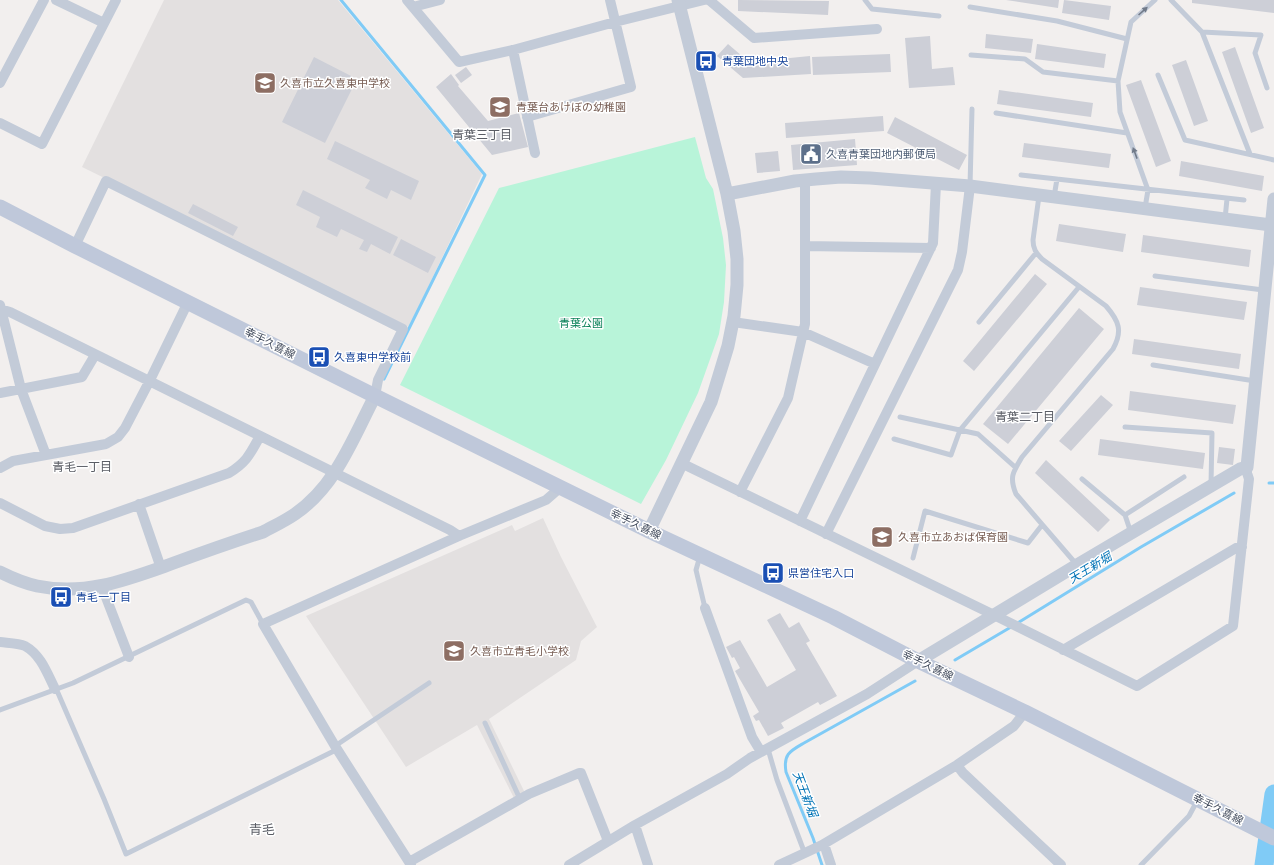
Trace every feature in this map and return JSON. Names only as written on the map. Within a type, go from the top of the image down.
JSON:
[{"type":"main road","name":"幸手久喜線","points":[[0,207],[374,396],[649,530],[833,617],[918,661],[1025,712],[1274,838]]},
{"type":"street","points":[[0,83],[44,0]]},
{"type":"street","points":[[56,0],[104,23]]},
{"type":"street","points":[[0,123],[42,144],[116,0]]},
{"type":"street","points":[[410,4],[440,0]]},
{"type":"street","points":[[527,117],[631,87],[610,0]]},
{"type":"street","points":[[410,4],[459,62],[512,50],[679,3],[704,0]]},
{"type":"street","points":[[709,0],[754,38],[877,29]]},
{"type":"street","points":[[649,530],[711,402],[728,346],[733,322],[737,285],[737,259],[734,231],[727,194],[679,3]]},
{"type":"street","points":[[512,50],[535,153]]},
{"type":"street","points":[[727,194],[805,180],[841,178],[970,186],[1271,226]]},
{"type":"street","points":[[740,492],[788,398],[805,324],[805,180]]},
{"type":"street","points":[[0,572],[37,586],[84,589],[102,586],[161,568],[263,532],[279,524],[309,503],[335,474],[374,396],[378,380],[403,329],[106,181],[75,246]]},
{"type":"street","points":[[800,521],[931,248],[933,243],[936,184]]},
{"type":"street","points":[[826,534],[958,270],[962,252],[970,186]]},
{"type":"street","points":[[681,463],[1137,686],[1234,626],[1248,479],[1247,467],[1274,199]]},
{"type":"street","points":[[805,246],[931,248]]},
{"type":"street","points":[[0,468],[13,461],[106,444],[118,437],[125,428],[150,382],[188,302]]},
{"type":"street","points":[[0,307],[21,389],[46,455]]},
{"type":"street","points":[[0,307],[450,530],[459,536]]},
{"type":"street","points":[[733,322],[803,332],[875,364]]},
{"type":"street","points":[[0,393],[82,377],[95,355]]},
{"type":"street","points":[[0,503],[45,526],[60,529],[73,528],[229,473],[247,459],[260,436]]},
{"type":"street","points":[[569,865],[635,825],[693,794],[764,750],[866,694],[918,661],[998,617],[1077,565],[1240,468],[1247,467]]},
{"type":"street","points":[[561,487],[546,500],[459,536],[263,624],[336,747],[410,863],[520,799],[573,774],[581,773],[608,841]]},
{"type":"street","points":[[139,504],[161,568]]},
{"type":"street","points":[[1063,650],[1236,548],[1242,547]]},
{"type":"street","points":[[102,586],[129,657]]},
{"type":"street","points":[[705,608],[752,737],[764,750]]},
{"type":"street","points":[[0,642],[24,646],[34,652],[41,661],[55,689]]},
{"type":"street","points":[[779,865],[823,845],[957,765],[1014,726],[1025,712]]},
{"type":"street","points":[[957,765],[1061,865]]},
{"type":"street","points":[[635,825],[648,865]]},
{"type":"street","points":[[823,845],[830,865]]},
{"type":"lane","points":[[865,0],[872,9],[939,16]]},
{"type":"lane","points":[[1145,209],[1148,190],[1120,112],[1118,81],[1131,22],[1154,0]]},
{"type":"lane","points":[[1171,0],[1202,32],[1250,154]]},
{"type":"lane","points":[[970,7],[1057,21],[1127,39]]},
{"type":"lane","points":[[1202,32],[1261,35],[1255,53],[1267,88]]},
{"type":"lane","points":[[971,55],[1025,59],[1043,72],[1118,81]]},
{"type":"lane","points":[[1158,75],[1185,140],[1274,160]]},
{"type":"lane","points":[[970,186],[972,109]]},
{"type":"lane","points":[[996,113],[1127,133]]},
{"type":"lane","points":[[1021,175],[1244,200]]},
{"type":"lane","points":[[1054,198],[1058,179]]},
{"type":"lane","points":[[1039,196],[1033,240],[1033,247],[1036,253],[1106,306],[1113,314],[1118,325],[1119,333],[1113,349],[1022,457],[1015,467],[1012,477],[1012,485],[1016,494],[1077,565]]},
{"type":"lane","points":[[1225,220],[1227,198]]},
{"type":"lane","points":[[979,322],[1036,253]]},
{"type":"lane","points":[[1155,276],[1264,290]]},
{"type":"lane","points":[[894,439],[951,455],[960,430],[1079,287]]},
{"type":"lane","points":[[1153,365],[1256,381]]},
{"type":"lane","points":[[900,417],[978,434],[1015,467]]},
{"type":"lane","points":[[1125,427],[1212,433],[1211,486]]},
{"type":"lane","points":[[1125,515],[1184,477]]},
{"type":"lane","points":[[1082,479],[1125,515],[1131,533]]},
{"type":"lane","points":[[912,558],[925,511],[1028,543],[1042,525]]},
{"type":"lane","points":[[701,555],[696,570],[705,608]]},
{"type":"lane","points":[[0,710],[73,683],[246,600],[251,602],[263,624]]},
{"type":"lane","points":[[55,689],[101,792],[126,854],[336,747],[429,683]]},
{"type":"lane","points":[[485,723],[520,799]]},
{"type":"lane","points":[[764,750],[809,852]]},
{"type":"lane","points":[[1141,865],[1189,816],[1198,799]]},
{"type":"shaded area","name":"久喜市立久喜東中学校","points":[[164,0],[338,0],[482,174],[409,327],[82,167]]},
{"type":"shaded area","name":"久喜市立青毛小学校","points":[[543,518],[597,627],[581,641],[576,660],[489,719],[525,793],[514,798],[477,725],[406,767],[306,616],[512,525],[515,531]]},
{"type":"green space","name":"青葉公園","points":[[695,137],[706,178],[713,189],[723,238],[726,265],[724,302],[719,334],[698,393],[666,460],[641,504],[400,385],[499,188]]},
{"type":"building","points":[[738,0],[829,1],[828,15],[738,11]]},
{"type":"building","points":[[1006,0],[1059,0],[1058,8]]},
{"type":"building","points":[[1064,0],[1111,6],[1109,20],[1062,13]]},
{"type":"building","points":[[1192,0],[1274,0],[1274,13],[1192,3]]},
{"type":"building","points":[[986,34],[1033,39],[1031,53],[985,48]]},
{"type":"building","points":[[930,36],[932,69],[953,67],[955,85],[909,88],[905,38]]},
{"type":"building","points":[[728,44],[749,62],[810,56],[811,74],[743,78],[717,56]]},
{"type":"building","points":[[1037,44],[1106,54],[1104,68],[1035,59]]},
{"type":"building","points":[[1235,47],[1264,128],[1251,133],[1222,52]]},
{"type":"building","points":[[890,54],[891,72],[813,75],[812,57]]},
{"type":"building","points":[[314,57],[357,79],[325,143],[282,122]]},
{"type":"building","points":[[1186,60],[1208,121],[1194,126],[1172,65]]},
{"type":"building","points":[[466,67],[472,75],[461,83],[455,75]]},
{"type":"building","points":[[451,74],[459,85],[458,86],[488,121],[519,113],[528,147],[492,155],[436,87]]},
{"type":"building","points":[[1141,80],[1171,161],[1156,167],[1126,85]]},
{"type":"building","points":[[999,90],[1093,103],[1091,117],[997,104]]},
{"type":"building","points":[[883,116],[884,131],[786,138],[785,123]]},
{"type":"building","points":[[895,117],[967,155],[959,170],[887,133]]},
{"type":"building","points":[[855,139],[857,165],[793,170],[791,145]]},
{"type":"building","points":[[335,141],[419,181],[411,200],[391,190],[387,199],[365,188],[370,180],[327,159]]},
{"type":"building","points":[[1024,143],[1111,154],[1109,168],[1022,157]]},
{"type":"building","points":[[778,151],[780,171],[757,173],[755,153]]},
{"type":"building","points":[[1181,161],[1264,176],[1262,191],[1179,176]]},
{"type":"building","points":[[303,190],[398,237],[390,254],[371,244],[367,252],[359,249],[364,240],[341,229],[337,237],[316,227],[320,217],[296,205]]},
{"type":"building","points":[[193,204],[238,227],[233,236],[188,213]]},
{"type":"building","points":[[1059,224],[1126,234],[1123,252],[1056,241]]},
{"type":"building","points":[[1143,235],[1251,250],[1249,267],[1141,252]]},
{"type":"building","points":[[401,239],[436,257],[428,273],[393,255]]},
{"type":"building","points":[[1035,274],[1047,284],[974,371],[963,361]]},
{"type":"building","points":[[1140,287],[1247,302],[1244,320],[1137,305]]},
{"type":"building","points":[[1079,308],[1104,329],[1008,444],[983,424]]},
{"type":"building","points":[[1134,339],[1241,354],[1239,369],[1132,354]]},
{"type":"building","points":[[1130,391],[1236,405],[1233,424],[1128,410]]},
{"type":"building","points":[[1101,395],[1113,405],[1071,451],[1059,441]]},
{"type":"building","points":[[1100,439],[1205,453],[1203,469],[1098,455]]},
{"type":"building","points":[[1219,447],[1235,449],[1233,465],[1217,463]]},
{"type":"building","points":[[1046,460],[1110,520],[1098,532],[1035,473]]},
{"type":"building","points":[[780,613],[789,628],[799,622],[810,641],[806,643],[837,696],[820,705],[818,702],[781,723],[784,728],[768,736],[759,720],[756,721],[753,716],[759,712],[735,671],[740,668],[726,647],[740,640],[767,687],[796,670],[767,620]]},
{"type":"waterway","points":[[341,0],[485,175],[384,379]]},
{"type":"waterway","points":[[1269,483],[1274,483]]},
{"type":"waterway","name":"天王新堀","points":[[1016,624],[1141,547],[1234,493]]},
{"type":"waterway","name":"天王新堀","points":[[955,660],[1011,627]]},
{"type":"waterway","name":"天王新堀","points":[[822,865],[813,838],[786,772],[785,766],[787,757],[791,751],[799,746],[915,681]]},
{"type":"waterway","points":[[1264,865],[1274,794]]},
{"type":"place","name":"青葉団地中央","points":[[706,61]]},
{"type":"place","name":"久喜市立久喜東中学校","points":[[265,83]]},
{"type":"place","name":"青葉台あけぼの幼稚園","points":[[500,107]]},
{"type":"place","name":"久喜青葉団地内郵便局","points":[[811,154]]},
{"type":"place","name":"久喜東中学校前","points":[[319,357]]},
{"type":"place","name":"久喜市立あおば保育園","points":[[882,537]]},
{"type":"place","name":"県営住宅入口","points":[[773,573]]},
{"type":"place","name":"青毛一丁目","points":[[61,597]]},
{"type":"place","name":"久喜市立青毛小学校","points":[[454,651]]},
{"type":"district","name":"青葉三丁目","points":[[482,135]]},
{"type":"district","name":"青葉二丁目","points":[[1025,417]]},
{"type":"district","name":"青毛一丁目","points":[[82,467]]},
{"type":"district","name":"青毛","points":[[262,829]]}]
